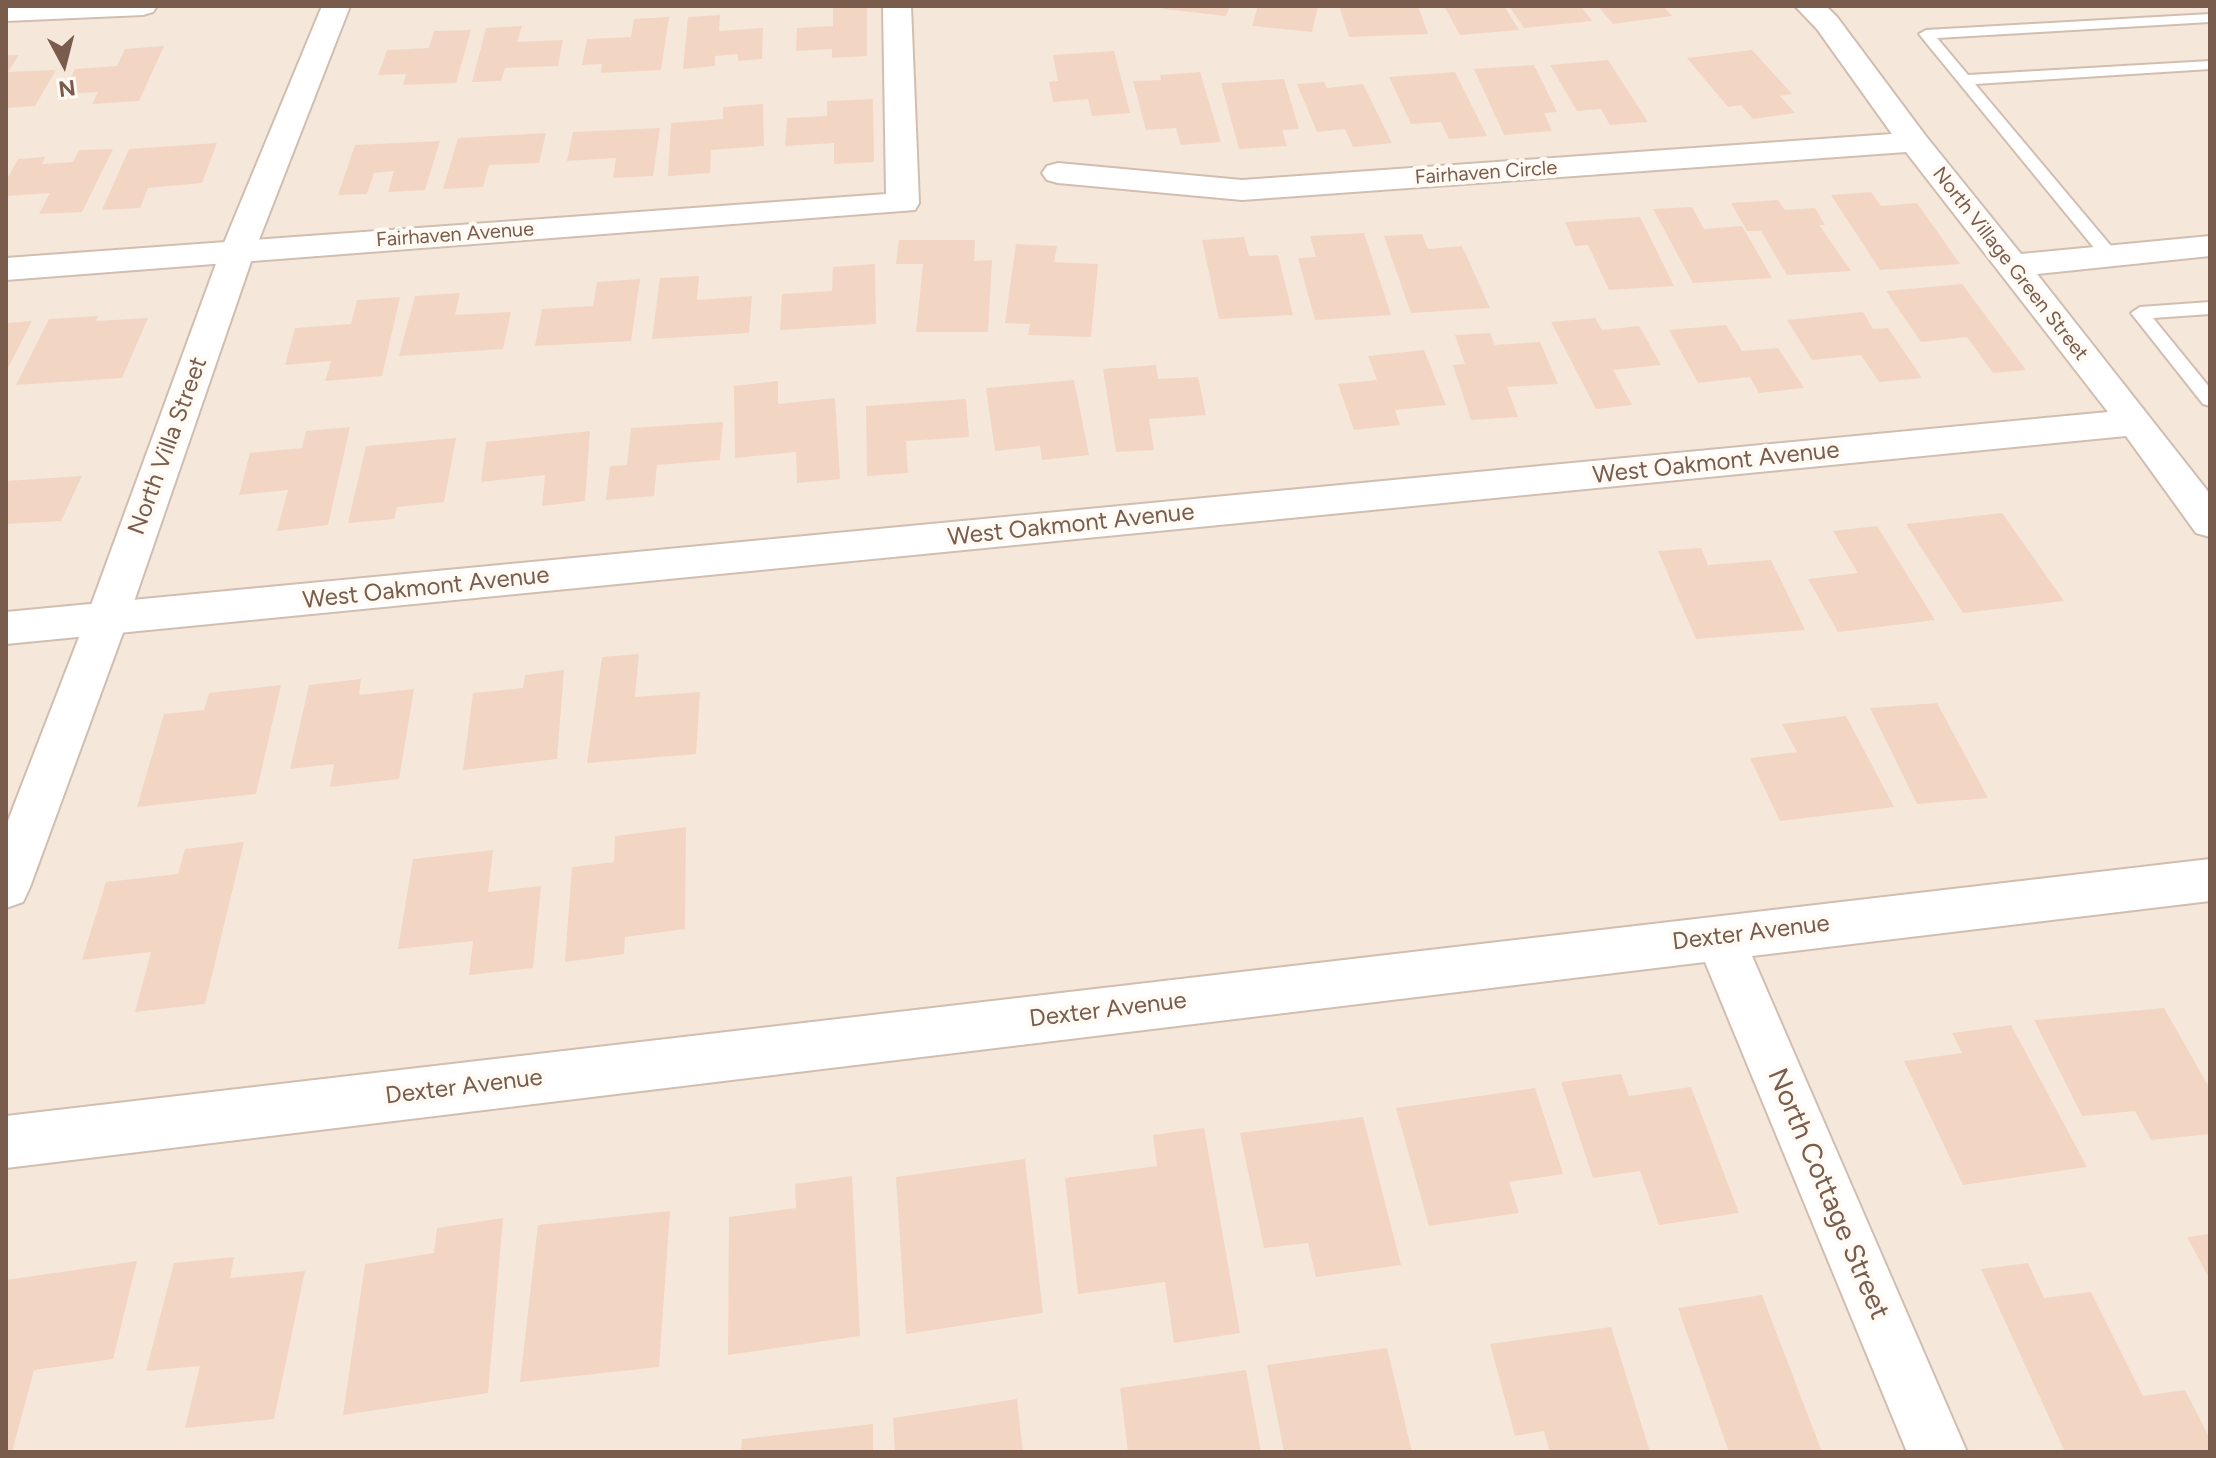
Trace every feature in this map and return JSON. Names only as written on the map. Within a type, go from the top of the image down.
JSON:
[{"type":"street","points":[[6,12],[143,6]]},
{"type":"street","name":"North Villa Street","points":[[6,887],[107,619],[238,250],[336,6]]},
{"type":"street","name":"Fairhaven Avenue","points":[[6,269],[903,203],[897,6]]},
{"type":"street","name":"North Village Green Street","points":[[1809,6],[1827,23],[1914,142],[2136,422],[2210,523]]},
{"type":"street","name":"Fairhaven Circle","points":[[1058,173],[1242,190],[1914,142]]},
{"type":"street","points":[[2012,266],[2210,246]]},
{"type":"street","name":"West Oakmont Avenue","points":[[6,628],[2136,422]]},
{"type":"street","name":"Dexter Avenue","points":[[6,1142],[2210,880]]},
{"type":"street","name":"North Cottage Street","points":[[1719,937],[1937,1452]]},
{"type":"lane","points":[[2110,256],[1926,34],[2210,18]]},
{"type":"lane","points":[[1965,80],[2210,65]]},
{"type":"lane","points":[[2210,308],[2140,313],[2210,400]]},
{"type":"shaded area","points":[[6,6],[2210,6],[2210,1452],[6,1452]]},
{"type":"building","points":[[867,6],[867,56],[832,58],[832,49],[796,51],[797,28],[833,26],[833,7]]},
{"type":"building","points":[[1164,6],[1230,6],[1226,16],[1163,9]]},
{"type":"building","points":[[1258,6],[1318,6],[1312,32],[1252,26]]},
{"type":"building","points":[[1339,6],[1418,6],[1428,34],[1349,37]]},
{"type":"building","points":[[1444,6],[1504,6],[1519,30],[1460,35]]},
{"type":"building","points":[[1509,6],[1581,6],[1592,21],[1524,28]]},
{"type":"building","points":[[1598,6],[1663,6],[1672,16],[1613,24]]},
{"type":"building","points":[[720,15],[719,31],[763,28],[762,59],[738,61],[738,54],[715,56],[715,66],[683,69],[688,17]]},
{"type":"building","points":[[669,17],[661,70],[601,73],[602,64],[582,65],[587,39],[631,37],[634,19]]},
{"type":"building","points":[[522,26],[517,42],[563,40],[558,66],[505,68],[501,81],[472,82],[486,28]]},
{"type":"building","points":[[471,30],[456,83],[403,85],[406,74],[378,75],[387,50],[429,48],[434,31]]},
{"type":"building","points":[[164,46],[139,101],[92,104],[98,92],[62,94],[75,69],[117,66],[125,49]]},
{"type":"building","points":[[1752,50],[1792,94],[1780,96],[1795,113],[1753,119],[1741,105],[1728,107],[1687,58]]},
{"type":"building","points":[[1114,51],[1130,113],[1092,116],[1088,99],[1053,102],[1049,82],[1058,81],[1053,55]]},
{"type":"building","points":[[6,55],[19,55],[8,72],[56,70],[35,106],[6,108]]},
{"type":"building","points":[[1608,60],[1648,122],[1610,125],[1601,109],[1577,111],[1550,65]]},
{"type":"building","points":[[1534,65],[1557,112],[1544,113],[1552,131],[1504,135],[1474,69]]},
{"type":"building","points":[[1200,72],[1221,142],[1181,145],[1176,128],[1146,130],[1133,81],[1161,80],[1160,75]]},
{"type":"building","points":[[1455,72],[1487,136],[1449,139],[1441,122],[1411,124],[1389,77]]},
{"type":"building","points":[[1284,79],[1299,129],[1282,130],[1287,146],[1239,149],[1221,83]]},
{"type":"building","points":[[1324,82],[1327,88],[1363,84],[1392,143],[1353,147],[1345,129],[1317,132],[1297,84]]},
{"type":"building","points":[[873,99],[874,162],[834,164],[834,143],[785,146],[787,118],[827,116],[827,101]]},
{"type":"building","points":[[763,104],[764,146],[711,150],[710,173],[668,176],[671,123],[723,119],[723,107]]},
{"type":"building","points":[[660,128],[653,176],[613,178],[616,158],[567,161],[573,132]]},
{"type":"building","points":[[546,133],[539,163],[489,165],[483,187],[443,189],[458,138]]},
{"type":"building","points":[[440,141],[425,190],[388,192],[394,171],[374,173],[367,194],[338,195],[355,145]]},
{"type":"building","points":[[217,143],[202,183],[148,188],[140,208],[102,210],[129,149]]},
{"type":"building","points":[[113,149],[82,212],[39,214],[50,193],[6,196],[6,181],[18,159],[45,157],[42,164],[73,162],[79,150]]},
{"type":"building","points":[[1871,192],[1881,206],[1917,203],[1960,264],[1880,270],[1831,195]]},
{"type":"building","points":[[1778,200],[1785,210],[1815,208],[1825,225],[1819,225],[1851,271],[1787,275],[1761,231],[1747,231],[1731,203]]},
{"type":"building","points":[[1692,207],[1704,229],[1742,226],[1772,278],[1693,283],[1653,209]]},
{"type":"building","points":[[1640,217],[1674,286],[1609,290],[1588,245],[1575,246],[1565,222]]},
{"type":"building","points":[[1364,233],[1391,315],[1315,320],[1298,258],[1316,257],[1310,236]]},
{"type":"building","points":[[1422,234],[1428,249],[1462,246],[1490,308],[1411,313],[1384,236]]},
{"type":"building","points":[[1244,237],[1249,256],[1278,255],[1293,315],[1219,319],[1202,240]]},
{"type":"building","points":[[899,240],[975,240],[974,261],[992,260],[988,332],[916,332],[923,264],[896,264]]},
{"type":"building","points":[[1016,244],[1057,246],[1054,262],[1098,264],[1091,337],[1028,335],[1030,324],[1005,323]]},
{"type":"building","points":[[875,264],[876,324],[780,330],[782,294],[832,291],[833,267]]},
{"type":"building","points":[[699,276],[697,300],[752,296],[749,333],[652,339],[660,278]]},
{"type":"building","points":[[640,279],[631,341],[535,346],[542,309],[593,306],[597,282]]},
{"type":"building","points":[[1962,284],[2026,370],[1993,373],[1967,337],[1921,342],[1886,291]]},
{"type":"building","points":[[460,293],[455,315],[511,312],[503,349],[399,356],[415,296]]},
{"type":"building","points":[[400,297],[382,376],[325,381],[331,361],[285,365],[295,328],[351,324],[357,300]]},
{"type":"building","points":[[1863,312],[1873,329],[1888,328],[1922,378],[1879,382],[1861,355],[1812,360],[1787,320]]},
{"type":"building","points":[[98,316],[96,321],[148,318],[122,378],[16,385],[49,319]]},
{"type":"building","points":[[1595,318],[1602,330],[1639,326],[1661,365],[1613,370],[1632,405],[1596,409],[1551,322]]},
{"type":"building","points":[[32,321],[6,372],[6,323]]},
{"type":"building","points":[[1726,325],[1742,351],[1778,348],[1804,388],[1759,393],[1750,377],[1698,383],[1669,330]]},
{"type":"building","points":[[1490,333],[1495,345],[1540,342],[1558,384],[1507,387],[1518,417],[1471,420],[1453,365],[1465,364],[1455,335]]},
{"type":"building","points":[[1424,350],[1446,405],[1395,410],[1400,425],[1354,430],[1338,384],[1377,380],[1368,356]]},
{"type":"building","points":[[1156,365],[1158,379],[1198,377],[1206,415],[1149,419],[1154,450],[1116,452],[1103,369]]},
{"type":"building","points":[[1074,380],[1089,455],[1042,460],[1040,446],[995,451],[986,388]]},
{"type":"building","points":[[778,381],[778,404],[835,398],[840,479],[797,483],[796,452],[735,458],[734,386]]},
{"type":"building","points":[[966,399],[969,437],[906,441],[908,473],[867,476],[866,406]]},
{"type":"building","points":[[723,422],[720,460],[657,465],[654,496],[606,500],[610,466],[627,465],[631,428]]},
{"type":"building","points":[[350,427],[328,525],[277,531],[288,490],[239,495],[250,453],[302,448],[306,431]]},
{"type":"building","points":[[590,431],[585,501],[542,506],[545,475],[481,482],[486,442]]},
{"type":"building","points":[[456,438],[444,502],[397,507],[394,519],[348,523],[366,446]]},
{"type":"building","points":[[82,476],[61,521],[6,524],[6,481]]},
{"type":"building","points":[[2002,513],[2064,601],[1963,613],[1906,524]]},
{"type":"building","points":[[1877,526],[1935,620],[1838,632],[1808,579],[1858,573],[1833,531]]},
{"type":"building","points":[[1701,548],[1708,565],[1771,560],[1805,630],[1696,639],[1658,551]]},
{"type":"building","points":[[639,654],[635,697],[700,692],[696,754],[587,763],[602,657]]},
{"type":"building","points":[[564,670],[557,759],[463,770],[473,693],[523,688],[525,675]]},
{"type":"building","points":[[361,679],[359,695],[414,689],[399,779],[330,787],[334,764],[290,769],[309,685]]},
{"type":"building","points":[[281,685],[256,794],[137,807],[164,714],[204,710],[209,693]]},
{"type":"building","points":[[1937,703],[1988,798],[1917,804],[1870,708]]},
{"type":"building","points":[[1846,716],[1894,807],[1780,821],[1750,758],[1797,752],[1782,724]]},
{"type":"building","points":[[686,827],[685,929],[625,937],[624,954],[565,962],[572,867],[614,862],[615,836]]},
{"type":"building","points":[[244,842],[205,1004],[135,1012],[151,952],[82,960],[106,882],[178,874],[185,849]]},
{"type":"building","points":[[493,850],[488,892],[541,886],[533,968],[469,975],[473,941],[398,949],[413,859]]},
{"type":"building","points":[[2164,1008],[2210,1089],[2210,1134],[2151,1140],[2135,1111],[2082,1116],[2034,1020]]},
{"type":"building","points":[[2011,1025],[2087,1167],[1963,1185],[1904,1061],[1962,1053],[1952,1033]]},
{"type":"building","points":[[1621,1074],[1629,1096],[1691,1087],[1739,1213],[1659,1225],[1640,1171],[1593,1178],[1561,1082]]},
{"type":"building","points":[[1535,1088],[1563,1174],[1509,1182],[1519,1213],[1429,1226],[1396,1108]]},
{"type":"building","points":[[1363,1117],[1401,1265],[1316,1277],[1308,1243],[1264,1248],[1240,1133]]},
{"type":"building","points":[[1204,1128],[1240,1333],[1174,1343],[1165,1282],[1078,1294],[1065,1178],[1157,1166],[1153,1135]]},
{"type":"building","points":[[1025,1159],[1043,1313],[906,1334],[896,1177]]},
{"type":"building","points":[[852,1176],[860,1336],[728,1355],[729,1217],[796,1208],[795,1184]]},
{"type":"building","points":[[670,1211],[659,1367],[520,1382],[538,1225]]},
{"type":"building","points":[[503,1218],[488,1393],[343,1415],[365,1264],[434,1253],[437,1228]]},
{"type":"building","points":[[2210,1234],[2210,1280],[2187,1237]]},
{"type":"building","points":[[234,1257],[230,1278],[305,1271],[274,1419],[185,1428],[200,1366],[146,1371],[174,1263]]},
{"type":"building","points":[[137,1261],[113,1359],[34,1370],[12,1452],[6,1452],[6,1280]]},
{"type":"building","points":[[2028,1263],[2044,1298],[2091,1292],[2143,1396],[2185,1390],[2210,1439],[2210,1452],[2065,1452],[1981,1269]]},
{"type":"building","points":[[1762,1295],[1822,1452],[1729,1452],[1678,1308]]},
{"type":"building","points":[[1611,1327],[1650,1452],[1550,1452],[1544,1431],[1515,1436],[1490,1344]]},
{"type":"building","points":[[1387,1348],[1412,1452],[1284,1452],[1267,1365]]},
{"type":"building","points":[[1246,1370],[1261,1452],[1128,1452],[1120,1388]]},
{"type":"building","points":[[1017,1399],[1023,1452],[895,1452],[893,1418]]},
{"type":"building","points":[[873,1424],[873,1452],[741,1452],[742,1439]]}]
